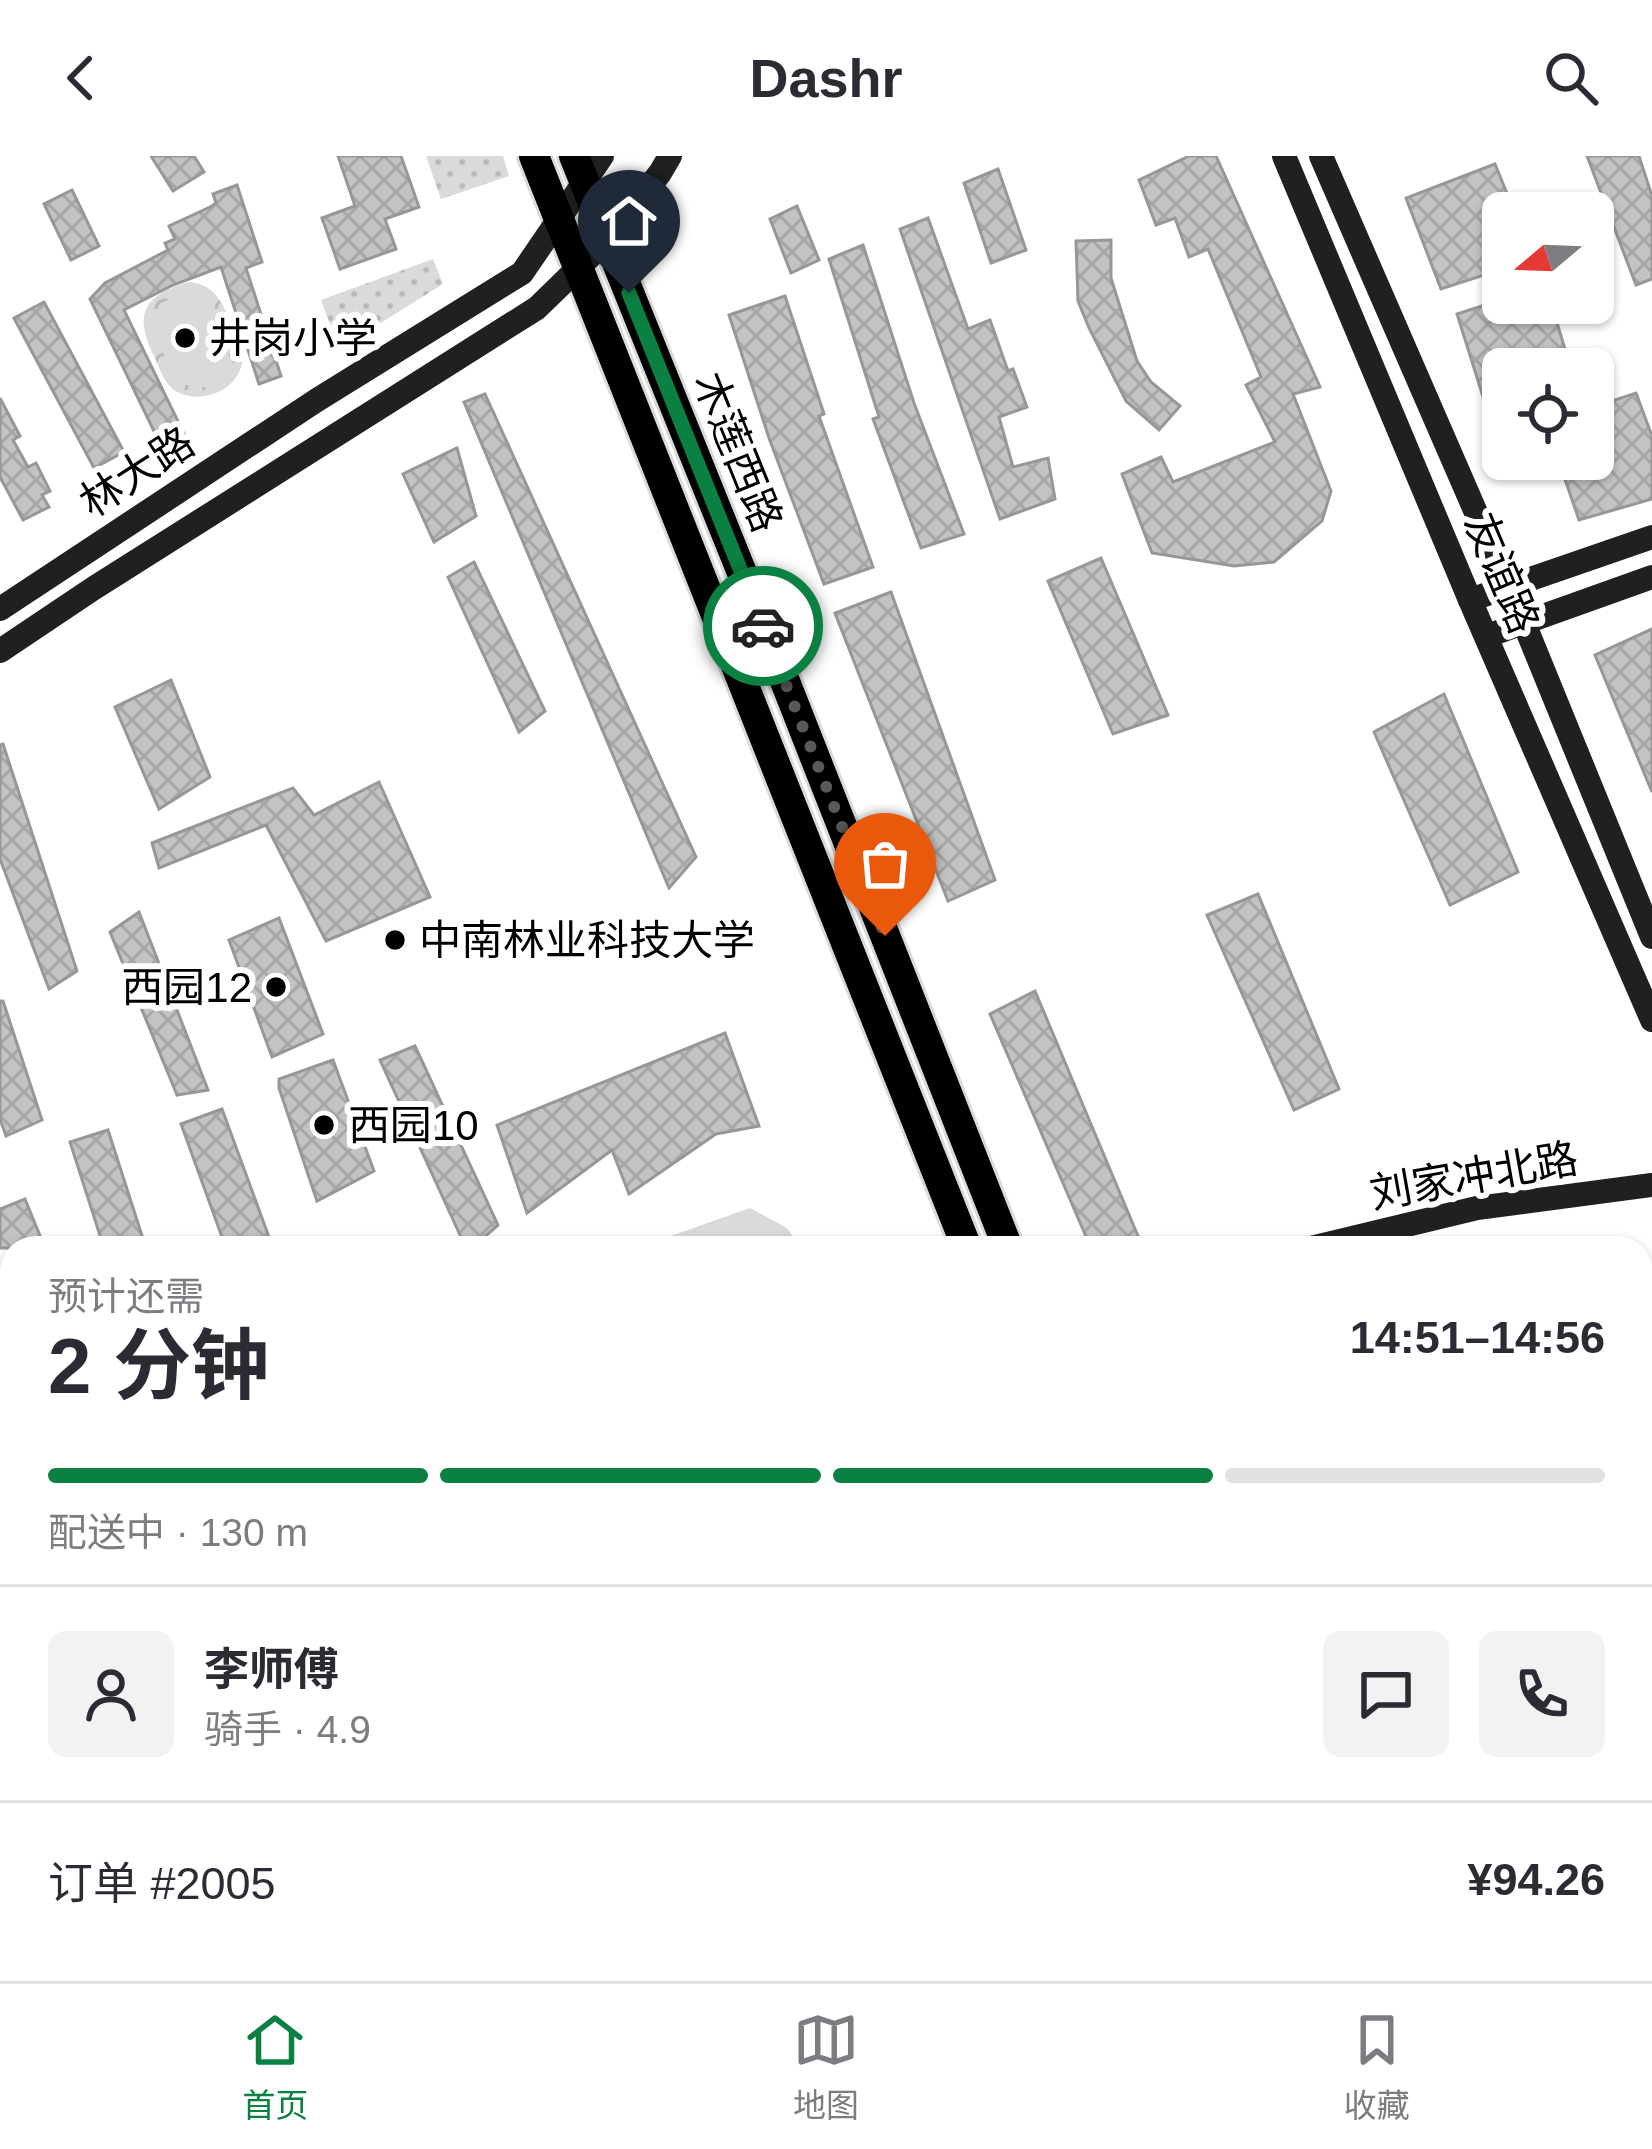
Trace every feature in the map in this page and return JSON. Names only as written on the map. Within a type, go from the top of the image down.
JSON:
[{"type":"main road","name":"木莲西路","points":[[534,156],[962,1236]]},
{"type":"main road","points":[[0,651],[537,308],[608,239],[670,156]]},
{"type":"main road","name":"友谊路","points":[[1284,156],[1652,1020]]},
{"type":"main road","name":"友谊路","points":[[1322,156],[1524,623],[1652,937]]},
{"type":"main road","name":"木莲西路","points":[[586,164],[608,239],[1003,1236]]},
{"type":"main road","name":"林大路","points":[[0,609],[317,400],[522,273],[586,164]]},
{"type":"main road","points":[[1470,600],[1652,537]]},
{"type":"main road","points":[[1487,636],[1652,577]]},
{"type":"main road","name":"刘家冲北路","points":[[1361,1236],[1478,1208],[1652,1185]]},
{"type":"main road","name":"刘家冲北路","points":[[1412,1236],[1486,1220],[1652,1198]]},
{"type":"green space","points":[[426,156],[503,156],[509,176],[441,199]]},
{"type":"green space","points":[[433,259],[443,284],[339,349],[321,300]]},
{"type":"green space","points":[[189,282],[214,293],[233,326],[242,356],[233,382],[205,396],[184,395],[171,387],[145,330],[146,309],[152,301]]},
{"type":"green space","points":[[186,294],[200,295],[209,303],[228,350],[225,375],[205,387],[187,385],[176,377],[155,327],[163,303]]},
{"type":"green space","points":[[750,1208],[787,1228],[793,1236],[671,1236]]},
{"type":"building","points":[[151,156],[194,156],[204,172],[173,191]]},
{"type":"building","points":[[338,156],[401,156],[419,207],[385,219],[396,249],[340,269],[322,218],[355,206]]},
{"type":"building","points":[[1189,156],[1216,156],[1320,387],[1293,394],[1331,491],[1322,521],[1274,562],[1234,566],[1152,553],[1122,474],[1161,457],[1173,482],[1275,442],[1246,385],[1261,377],[1208,249],[1189,257],[1175,218],[1156,225],[1139,180]]},
{"type":"building","points":[[1587,156],[1639,156],[1652,196],[1652,279],[1636,285],[1614,227],[1614,192],[1601,192]]},
{"type":"building","points":[[1495,164],[1506,192],[1482,192],[1482,276],[1441,289],[1406,198]]},
{"type":"building","points":[[998,169],[1026,250],[991,263],[964,183]]},
{"type":"building","points":[[237,185],[262,262],[246,268],[281,376],[259,384],[221,267],[124,310],[189,444],[166,456],[90,299],[105,283],[168,250],[165,243],[175,239],[169,226],[210,207],[216,203],[213,194]]},
{"type":"building","points":[[72,190],[99,246],[71,260],[44,204]]},
{"type":"building","points":[[797,206],[819,260],[791,273],[770,219]]},
{"type":"building","points":[[928,218],[968,329],[990,320],[1027,407],[999,417],[1013,467],[1048,458],[1055,499],[1000,519],[900,229]]},
{"type":"building","points":[[1111,240],[1111,278],[1137,361],[1151,382],[1180,406],[1159,430],[1126,401],[1078,301],[1076,241]]},
{"type":"building","points":[[863,245],[914,403],[964,534],[921,548],[873,419],[879,417],[829,259]]},
{"type":"building","points":[[785,296],[824,414],[819,416],[873,567],[824,584],[729,315]]},
{"type":"building","points":[[44,302],[124,452],[94,468],[14,318]]},
{"type":"building","points":[[1482,306],[1482,324],[1557,324],[1565,348],[1482,348],[1482,394],[1457,314]]},
{"type":"building","points":[[1636,393],[1652,436],[1652,499],[1579,520],[1565,480],[1614,480],[1614,400]]},
{"type":"building","points":[[485,394],[696,857],[669,888],[464,402]]},
{"type":"building","points":[[0,398],[20,436],[13,440],[28,467],[36,463],[50,491],[42,495],[49,507],[23,520],[0,477]]},
{"type":"building","points":[[457,448],[476,516],[434,542],[403,474]]},
{"type":"building","points":[[1101,558],[1168,715],[1113,734],[1048,581]]},
{"type":"building","points":[[474,562],[545,711],[519,732],[448,577]]},
{"type":"building","points":[[891,592],[995,880],[948,901],[835,613]]},
{"type":"building","points":[[1652,629],[1652,792],[1595,655]]},
{"type":"building","points":[[171,680],[210,777],[159,809],[115,707]]},
{"type":"building","points":[[1444,694],[1518,872],[1450,905],[1374,732]]},
{"type":"building","points":[[3,744],[77,971],[49,989],[0,859]]},
{"type":"building","points":[[379,782],[430,897],[326,941],[266,825],[159,868],[152,843],[293,788],[314,815]]},
{"type":"building","points":[[1258,894],[1339,1089],[1294,1110],[1207,915]]},
{"type":"building","points":[[139,912],[208,1090],[177,1095],[110,932]]},
{"type":"building","name":"西园12","points":[[279,918],[323,1034],[272,1057],[229,940]]},
{"type":"building","points":[[1035,991],[1138,1236],[1086,1236],[990,1014]]},
{"type":"building","points":[[0,1001],[42,1120],[6,1136],[0,1119]]},
{"type":"building","points":[[725,1033],[759,1126],[716,1134],[629,1194],[612,1150],[527,1213],[497,1125]]},
{"type":"building","points":[[415,1046],[498,1225],[486,1236],[461,1236],[380,1060]]},
{"type":"building","name":"西园10","points":[[333,1060],[374,1171],[317,1201],[279,1079]]},
{"type":"building","points":[[222,1109],[269,1236],[222,1236],[181,1124]]},
{"type":"building","points":[[108,1130],[142,1236],[100,1236],[70,1142]]},
{"type":"building","points":[[25,1199],[40,1236],[0,1236],[0,1209]]},
{"type":"way so far","points":[[763,626],[885,936]]},
{"type":"place","name":"井岗小学","points":[[185,338]]},
{"type":"place","name":"中南林业科技大学","points":[[395,940]]},
{"type":"place","name":"西园12","points":[[276,987]]},
{"type":"place","name":"西园10","points":[[324,1125]]},
{"type":"route","points":[[629,293],[763,626]]}]
